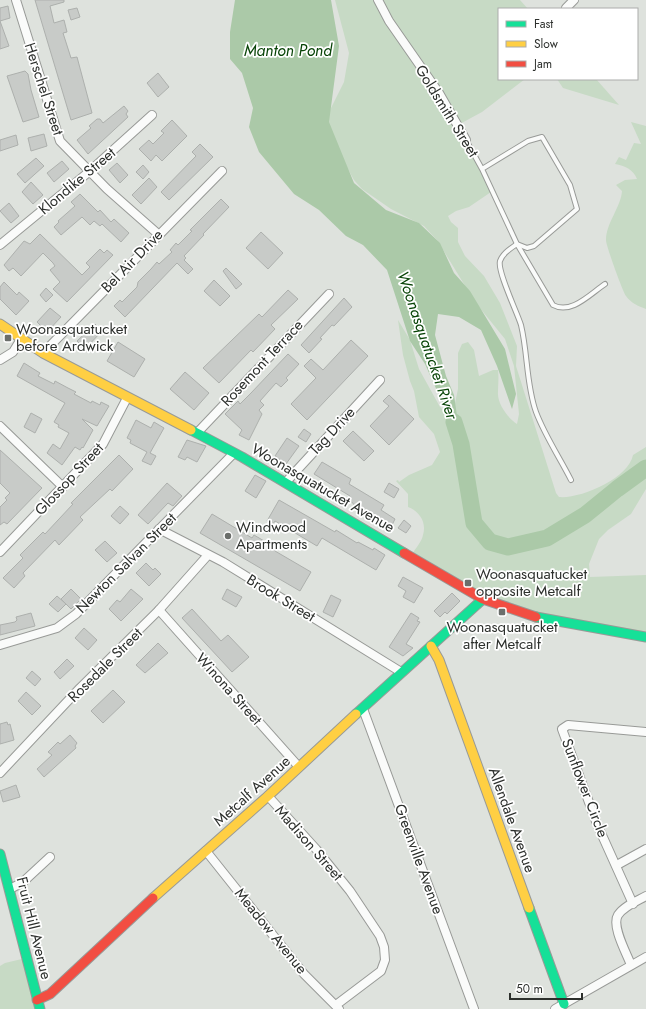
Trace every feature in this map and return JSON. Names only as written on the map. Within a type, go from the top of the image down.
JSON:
[{"type":"street","name":"Herschel Street","points":[[16,0],[57,135],[66,147],[90,172],[158,234]]},
{"type":"street","name":"Goldsmith Street","points":[[378,0],[392,26],[439,92],[466,140]]},
{"type":"street","points":[[566,8],[574,0]]},
{"type":"street","name":"Klondike Street","points":[[0,245],[90,172],[152,115]]},
{"type":"street","name":"Bel Air Drive","points":[[43,353],[158,234],[222,171]]},
{"type":"street","name":"Rosemont Terrace","points":[[197,433],[329,294]]},
{"type":"street","name":"Woonasquatucket Avenue","points":[[0,324],[21,340],[43,353],[127,398],[197,433],[286,482],[483,599],[535,617],[646,637]]},
{"type":"street","points":[[0,360],[13,352],[21,340]]},
{"type":"street","name":"Tag Drive","points":[[286,482],[380,380]]},
{"type":"street","name":"Glossop Street","points":[[0,552],[103,444],[127,398]]},
{"type":"street","points":[[0,426],[63,487]]},
{"type":"street","name":"Newton Salvan Street","points":[[0,645],[57,628],[76,614],[234,454]]},
{"type":"street","name":"Brook Street","points":[[159,529],[208,555],[401,672]]},
{"type":"street","name":"Rosedale Street","points":[[0,773],[80,688],[159,610],[208,555]]},
{"type":"street","name":"Metcalf Avenue","points":[[39,1005],[363,709],[401,672],[483,599]]},
{"type":"street","name":"Winona Street","points":[[159,610],[299,767]]},
{"type":"street","name":"Allendale Avenue","points":[[431,646],[439,660],[564,1004]]},
{"type":"street","name":"Greenville Avenue","points":[[363,709],[474,1009]]},
{"type":"street","name":"Sunflower Circle","points":[[633,904],[617,865],[597,824],[562,729],[568,725],[646,732]]},
{"type":"street","name":"Madison Street","points":[[268,796],[316,849],[350,891],[380,936],[384,947],[385,960],[381,971],[338,1007]]},
{"type":"street","points":[[617,865],[646,849]]},
{"type":"street","name":"Meadow Avenue","points":[[206,851],[304,974],[338,1007]]},
{"type":"street","name":"Fruit Hill Avenue","points":[[0,854],[39,1005]]},
{"type":"street","points":[[10,889],[23,882],[50,857]]},
{"type":"street","points":[[632,965],[618,934],[616,923],[617,917],[621,911],[646,896]]},
{"type":"street","points":[[555,1009],[646,957]]},
{"type":"lane","points":[[482,169],[528,141],[542,137],[570,185],[577,209],[534,246],[527,248],[517,244],[505,253],[500,262],[501,272],[520,325],[528,367],[530,387],[536,413],[571,480]]},
{"type":"lane","name":"Goldsmith Street","points":[[466,140],[482,169],[517,244],[553,305],[560,309],[570,308],[605,284]]},
{"type":"shaded area","points":[[335,0],[520,0],[527,8],[498,8],[498,80],[524,80],[482,112],[458,125],[491,192],[469,207],[456,211],[448,216],[451,222],[458,228],[458,242],[465,256],[484,276],[500,303],[517,346],[516,366],[556,493],[559,497],[579,495],[591,491],[614,479],[623,472],[630,463],[633,455],[646,447],[646,489],[631,514],[608,530],[599,539],[589,564],[590,577],[646,575],[646,635],[561,621],[480,595],[412,554],[422,537],[424,530],[423,521],[416,511],[408,507],[408,494],[396,481],[398,480],[399,482],[409,475],[432,465],[440,452],[434,434],[419,417],[414,391],[403,355],[398,320],[410,340],[419,369],[440,407],[445,412],[454,408],[458,389],[458,353],[462,344],[468,342],[474,350],[479,376],[493,370],[498,370],[499,401],[510,418],[517,424],[519,414],[514,366],[505,339],[475,302],[437,240],[424,226],[391,209],[362,189],[354,180],[330,137],[328,114],[344,82],[349,53]]},
{"type":"shaded area","points":[[558,80],[597,80],[619,105],[563,88]]},
{"type":"shaded area","points":[[631,122],[646,126],[646,309],[630,301],[626,296],[615,269],[606,240],[608,227],[621,197],[622,191],[616,185],[625,180],[637,179],[628,168],[615,164],[619,157],[626,160],[634,143],[641,144]]},
{"type":"shaded area","points":[[26,958],[40,1009],[0,1009],[0,966],[5,963]]},
{"type":"water","name":"Manton Pond","points":[[235,0],[331,0],[339,46],[329,122],[354,183],[386,210],[419,223],[440,243],[454,273],[470,291],[505,349],[516,394],[512,409],[497,366],[481,330],[459,317],[438,314],[435,335],[446,376],[454,395],[461,444],[425,364],[410,341],[387,270],[363,245],[346,236],[319,210],[294,194],[259,152],[249,127],[253,108],[242,73],[230,59],[230,32]]},
{"type":"building","points":[[35,0],[64,0],[64,2],[50,6],[54,23],[64,20],[67,32],[63,33],[71,58],[77,57],[92,113],[71,120]]},
{"type":"building","points":[[8,6],[10,18],[0,21],[0,8]]},
{"type":"building","points":[[77,8],[80,17],[71,20],[68,10]]},
{"type":"building","points":[[0,21],[9,46],[0,49]]},
{"type":"building","points":[[25,71],[28,74],[39,117],[23,122],[7,76]]},
{"type":"building","points":[[158,73],[169,87],[158,97],[147,83]]},
{"type":"building","points":[[124,106],[128,111],[126,114],[128,117],[88,154],[77,140],[91,128],[89,126],[97,119],[100,119],[103,123]]},
{"type":"building","points":[[172,120],[187,136],[162,161],[156,155],[151,161],[139,149],[149,140],[153,144],[164,133],[161,131]]},
{"type":"building","points":[[44,134],[47,146],[31,151],[28,138]]},
{"type":"building","points":[[16,135],[18,145],[0,151],[0,140]]},
{"type":"building","points":[[200,144],[213,157],[169,200],[161,192],[196,156],[192,152]]},
{"type":"building","points":[[36,158],[44,166],[25,183],[17,174]]},
{"type":"building","points":[[62,161],[69,169],[54,182],[47,173]]},
{"type":"building","points":[[117,163],[128,175],[120,183],[109,170]]},
{"type":"building","points":[[143,165],[149,172],[143,179],[136,172]]},
{"type":"building","points":[[149,178],[157,187],[141,204],[132,195]]},
{"type":"building","points":[[31,182],[43,195],[33,204],[22,192]]},
{"type":"building","points":[[80,194],[98,212],[100,210],[111,222],[114,219],[129,233],[121,242],[102,224],[100,226],[94,221],[90,225],[82,217],[61,235],[54,227],[59,222],[58,221],[75,206],[71,202]]},
{"type":"building","points":[[221,199],[229,207],[184,256],[186,258],[184,260],[193,269],[188,274],[177,263],[125,317],[114,306],[120,300],[122,302],[137,287],[138,282],[157,262],[159,264],[172,252],[170,250],[176,243],[178,245],[192,231],[190,230]]},
{"type":"building","points":[[9,203],[19,216],[11,223],[0,211]]},
{"type":"building","points":[[261,232],[283,253],[268,269],[246,248]]},
{"type":"building","points":[[40,234],[82,275],[90,267],[86,263],[100,249],[104,253],[107,250],[113,255],[67,302],[53,289],[60,282],[50,270],[55,266],[43,253],[21,276],[13,268],[9,271],[4,265],[24,241],[30,244]]},
{"type":"building","points":[[226,268],[242,284],[236,289],[223,271]]},
{"type":"building","points":[[214,280],[230,296],[220,306],[204,291]]},
{"type":"building","points":[[4,282],[17,295],[19,292],[29,301],[16,315],[0,299],[0,287]]},
{"type":"building","points":[[46,288],[53,295],[46,302],[40,295]]},
{"type":"building","points":[[288,290],[298,299],[271,325],[275,329],[253,352],[251,350],[219,383],[203,368],[259,314],[262,317]]},
{"type":"building","points":[[344,298],[352,307],[334,326],[332,325],[309,353],[301,345]]},
{"type":"building","points":[[50,308],[61,317],[47,332],[37,322]]},
{"type":"building","points":[[95,324],[102,331],[85,349],[77,341]]},
{"type":"building","points":[[351,340],[368,356],[307,420],[291,404],[316,378],[304,366],[311,359],[323,370]]},
{"type":"building","points":[[118,342],[145,359],[134,377],[107,361]]},
{"type":"building","points":[[288,354],[299,364],[286,378],[288,380],[281,387],[276,383],[260,401],[264,405],[259,410],[262,414],[249,440],[239,435],[242,430],[225,414],[238,401],[240,404]]},
{"type":"building","points":[[24,363],[40,373],[38,376],[54,384],[55,381],[76,392],[74,394],[91,403],[92,401],[100,405],[101,402],[109,406],[97,426],[82,419],[93,430],[83,448],[82,447],[80,450],[75,447],[62,465],[47,453],[53,444],[60,449],[69,433],[58,427],[59,425],[54,422],[65,403],[17,376]]},
{"type":"building","points":[[185,372],[209,393],[194,410],[170,389]]},
{"type":"building","points":[[389,395],[414,419],[389,445],[370,426],[389,406],[383,401]]},
{"type":"building","points":[[31,413],[42,419],[35,433],[24,427]]},
{"type":"building","points":[[136,420],[151,428],[154,422],[164,428],[150,453],[156,456],[151,465],[142,461],[147,452],[130,443],[131,440],[127,438]]},
{"type":"building","points":[[304,429],[311,434],[306,442],[298,437]]},
{"type":"building","points":[[353,431],[374,451],[364,461],[343,441]]},
{"type":"building","points":[[287,438],[299,446],[286,464],[275,456]]},
{"type":"building","points":[[187,440],[206,446],[197,462],[187,457],[185,460],[178,457]]},
{"type":"building","points":[[0,450],[42,488],[7,524],[4,522],[0,525],[0,507],[7,500],[5,498],[10,493],[0,483]]},
{"type":"building","points":[[119,455],[133,469],[112,491],[110,489],[80,517],[83,520],[59,545],[55,540],[23,573],[25,576],[14,588],[3,578],[23,558],[20,555],[43,532],[45,534],[73,504],[71,503]]},
{"type":"building","points":[[322,462],[351,479],[349,484],[384,505],[381,510],[395,519],[391,527],[377,517],[358,509],[349,499],[350,496],[314,474]]},
{"type":"building","points":[[255,475],[266,481],[256,498],[245,491]]},
{"type":"building","points":[[167,483],[182,496],[173,506],[168,503],[148,524],[138,515]]},
{"type":"building","points":[[389,483],[399,489],[394,498],[384,492]]},
{"type":"building","points":[[279,500],[335,532],[336,530],[357,543],[358,542],[373,550],[374,548],[385,555],[376,570],[322,538],[317,546],[275,521],[273,524],[267,521]]},
{"type":"building","points":[[120,506],[129,514],[120,524],[111,516]]},
{"type":"building","points":[[212,514],[252,538],[254,535],[276,548],[275,551],[311,572],[300,591],[200,533]]},
{"type":"building","points":[[404,520],[411,526],[406,533],[398,528]]},
{"type":"building","points":[[105,541],[117,553],[107,562],[95,550]]},
{"type":"building","points":[[146,563],[153,570],[155,568],[161,574],[149,586],[136,573]]},
{"type":"building","points":[[403,577],[423,588],[414,603],[403,597],[406,591],[398,586]]},
{"type":"building","points":[[71,589],[81,599],[71,609],[61,599]]},
{"type":"building","points":[[131,589],[143,599],[121,621],[109,609],[117,600],[120,602]]},
{"type":"building","points":[[227,589],[242,597],[236,607],[222,599]]},
{"type":"building","points":[[452,593],[460,601],[447,614],[445,612],[440,617],[434,611]]},
{"type":"building","points":[[331,595],[341,600],[333,617],[323,612]]},
{"type":"building","points":[[57,596],[66,604],[58,612],[49,604]]},
{"type":"building","points":[[192,609],[221,641],[228,635],[249,657],[232,672],[182,618]]},
{"type":"building","points":[[31,613],[35,626],[0,635],[0,625],[15,622],[17,620],[16,617]]},
{"type":"building","points":[[411,613],[419,618],[417,621],[420,622],[406,644],[413,648],[403,656],[389,647]]},
{"type":"building","points":[[84,628],[97,640],[88,650],[75,638]]},
{"type":"building","points":[[158,643],[168,653],[145,673],[136,665]]},
{"type":"building","points":[[67,659],[74,666],[60,679],[54,672]]},
{"type":"building","points":[[32,671],[41,679],[35,686],[26,678]]},
{"type":"building","points":[[113,690],[125,702],[103,723],[91,711]]},
{"type":"building","points":[[26,692],[41,706],[32,715],[18,701]]},
{"type":"building","points":[[7,722],[8,725],[10,724],[14,740],[0,744],[0,724]]},
{"type":"building","points":[[70,735],[77,743],[75,746],[76,748],[44,777],[37,769],[52,755],[48,752],[58,742],[60,744]]},
{"type":"building","points":[[16,785],[20,797],[3,802],[0,791]]},
{"type":"waterway","name":"Woonasquatucket River","points":[[454,422],[461,444],[474,523],[490,542],[508,547],[547,538],[585,515],[646,468]]},
{"type":"traffic: fast","points":[[191,430],[242,457],[404,553]]},
{"type":"traffic: fast","points":[[356,714],[483,599]]},
{"type":"traffic: fast","points":[[536,617],[646,637]]},
{"type":"traffic: fast","points":[[0,854],[40,1009]]},
{"type":"traffic: fast","points":[[529,908],[564,1004]]},
{"type":"traffic: slow","points":[[0,324],[43,353],[191,430]]},
{"type":"traffic: slow","points":[[431,646],[439,660],[529,908]]},
{"type":"traffic: slow","points":[[153,898],[268,796],[356,714]]},
{"type":"traffic: jam","points":[[404,553],[483,599],[536,617]]},
{"type":"traffic: jam","points":[[37,1000],[50,994],[153,898]]},
{"type":"place","name":"Woonasquatucket before Ardwick","points":[[8,338]]},
{"type":"place","name":"Windwood Apartments","points":[[228,536]]},
{"type":"place","name":"Woonasquatucket opposite Metcalf","points":[[468,583]]},
{"type":"place","name":"Woonasquatucket after Metcalf","points":[[502,612]]}]
